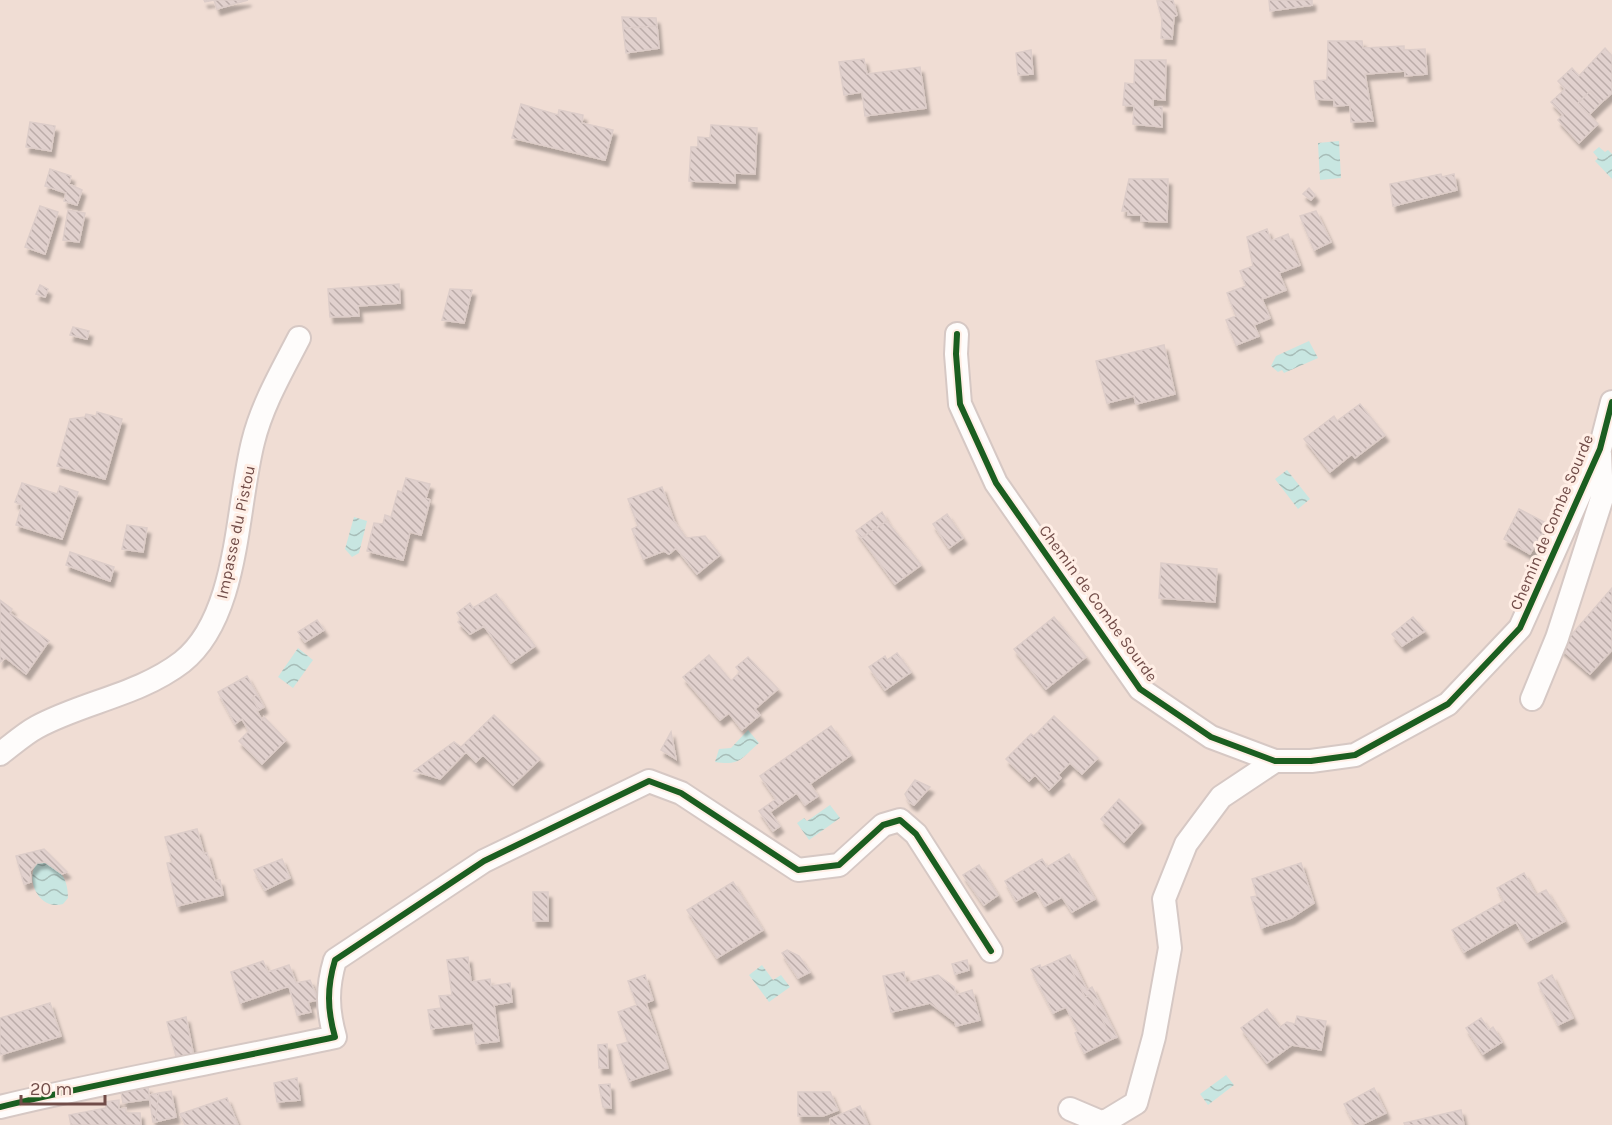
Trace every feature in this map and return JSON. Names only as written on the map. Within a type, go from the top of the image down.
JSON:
[{"type":"street","name":"Chemin de Combe Sourde","points":[[957,334],[956,354],[960,404],[996,483],[1140,689],[1211,737],[1275,760],[1311,761],[1355,754],[1448,704],[1520,628],[1600,449],[1612,402]]},
{"type":"street","name":"Impasse du Pistou","points":[[0,754],[36,727],[156,680],[183,662],[205,639],[216,617],[226,586],[253,441],[273,390],[299,338]]},
{"type":"street","points":[[1532,699],[1557,638],[1602,498],[1600,449]]},
{"type":"street","points":[[1070,1109],[1103,1123],[1136,1103],[1154,1038],[1170,948],[1164,899],[1186,844],[1221,797],[1275,760]]},
{"type":"street","points":[[0,1107],[87,1086],[179,1070],[335,1036],[329,1016],[328,985],[335,960],[484,861],[649,781],[681,792],[798,870],[839,865],[883,825],[900,820],[916,834],[991,951]]},
{"type":"shaded area","points":[[0,0],[1612,0],[1612,1125],[0,1125]]},
{"type":"water","points":[[1339,141],[1341,178],[1320,180],[1318,143]]},
{"type":"water","points":[[1599,147],[1612,154],[1612,179],[1595,161],[1598,158],[1593,152]]},
{"type":"water","points":[[1309,341],[1318,358],[1284,373],[1282,370],[1278,372],[1271,366],[1276,356]]},
{"type":"water","points":[[1287,470],[1310,499],[1298,509],[1275,479]]},
{"type":"water","points":[[354,517],[367,521],[359,553],[352,557],[345,549]]},
{"type":"water","points":[[298,648],[313,660],[293,688],[278,677]]},
{"type":"water","points":[[748,730],[759,743],[736,762],[715,762],[719,749],[731,748]]},
{"type":"water","points":[[830,805],[840,818],[809,840],[797,823],[804,818],[807,821]]},
{"type":"water","points":[[45,862],[56,868],[63,876],[68,898],[63,904],[47,903],[41,899],[33,885],[33,870],[37,863]]},
{"type":"water","points":[[762,965],[773,980],[781,975],[790,987],[769,1002],[749,975]]},
{"type":"water","points":[[1226,1075],[1234,1085],[1208,1105],[1200,1094]]},
{"type":"building","points":[[214,0],[248,0],[217,9]]},
{"type":"building","points":[[1173,0],[1177,15],[1174,17],[1172,39],[1161,38],[1162,19],[1157,1]]},
{"type":"building","points":[[1269,0],[1312,0],[1312,5],[1270,11]]},
{"type":"building","points":[[622,17],[656,18],[657,26],[623,28]]},
{"type":"building","points":[[657,26],[659,48],[626,53],[623,28]]},
{"type":"building","points":[[1328,41],[1362,41],[1363,48],[1404,46],[1404,50],[1425,49],[1427,74],[1405,76],[1405,71],[1365,74],[1373,121],[1351,122],[1350,105],[1334,106],[1334,100],[1316,99],[1314,81],[1327,80]]},
{"type":"building","points":[[1605,48],[1612,56],[1612,93],[1601,103],[1590,91],[1578,103],[1598,124],[1579,143],[1558,120],[1563,115],[1551,102],[1565,89],[1558,81],[1572,68],[1579,76]]},
{"type":"building","points":[[1031,50],[1033,74],[1018,75],[1016,53]]},
{"type":"building","points":[[864,59],[867,74],[920,67],[926,108],[865,116],[862,92],[844,95],[839,62]]},
{"type":"building","points":[[1135,60],[1166,60],[1165,100],[1153,99],[1153,107],[1162,107],[1162,127],[1133,124],[1134,106],[1123,105],[1125,83],[1134,84]]},
{"type":"building","points":[[1590,91],[1601,103],[1589,115],[1578,103]]},
{"type":"building","points":[[521,104],[558,115],[559,110],[583,115],[582,123],[613,130],[605,160],[512,138]]},
{"type":"building","points":[[30,122],[55,126],[51,151],[26,147]]},
{"type":"building","points":[[711,125],[757,128],[755,174],[735,173],[735,183],[689,181],[691,147],[698,147],[698,137],[710,138]]},
{"type":"building","points":[[50,169],[71,176],[69,184],[82,190],[77,205],[64,201],[66,193],[45,186]]},
{"type":"building","points":[[1441,174],[1442,177],[1454,174],[1457,190],[1393,206],[1390,184]]},
{"type":"building","points":[[1129,179],[1168,179],[1167,222],[1141,221],[1141,215],[1128,215],[1128,211],[1122,211]]},
{"type":"building","points":[[1309,188],[1315,195],[1311,200],[1303,194]]},
{"type":"building","points":[[40,206],[58,212],[45,254],[25,247]]},
{"type":"building","points":[[68,210],[85,213],[79,242],[63,240]]},
{"type":"building","points":[[1316,211],[1331,242],[1314,250],[1300,216]]},
{"type":"building","points":[[1267,229],[1271,241],[1288,234],[1300,265],[1279,273],[1286,290],[1262,299],[1270,318],[1254,325],[1259,336],[1236,345],[1226,320],[1236,316],[1227,293],[1246,286],[1240,271],[1253,266],[1247,237]]},
{"type":"building","points":[[399,284],[400,303],[358,306],[359,316],[330,317],[328,289]]},
{"type":"building","points":[[40,285],[48,289],[45,297],[36,294]]},
{"type":"building","points":[[450,289],[472,290],[464,323],[442,320]]},
{"type":"building","points":[[73,327],[89,331],[87,339],[70,335]]},
{"type":"building","points":[[1164,345],[1175,394],[1136,404],[1134,396],[1107,403],[1096,361]]},
{"type":"building","points":[[1360,404],[1385,435],[1355,458],[1352,454],[1330,472],[1304,439],[1334,416],[1337,421]]},
{"type":"building","points":[[97,412],[122,419],[105,479],[57,466],[70,419],[85,417],[86,414],[96,416]]},
{"type":"building","points":[[406,478],[430,484],[426,498],[430,500],[421,535],[410,532],[403,560],[367,551],[374,523],[383,524],[385,515],[391,517],[398,491],[402,492]]},
{"type":"building","points":[[22,483],[57,494],[60,486],[78,492],[62,539],[16,525],[22,505],[15,502]]},
{"type":"building","points":[[662,487],[674,521],[686,538],[705,536],[720,555],[697,574],[676,548],[669,554],[664,551],[643,559],[632,529],[638,526],[628,499]]},
{"type":"building","points":[[1519,509],[1548,524],[1530,554],[1504,539]]},
{"type":"building","points":[[882,512],[887,521],[861,538],[856,531]]},
{"type":"building","points":[[947,514],[963,538],[949,548],[933,524]]},
{"type":"building","points":[[887,521],[921,565],[895,584],[861,538]]},
{"type":"building","points":[[127,525],[147,528],[143,552],[122,549]]},
{"type":"building","points":[[70,552],[114,567],[110,581],[66,565]]},
{"type":"building","points":[[1161,563],[1217,569],[1215,602],[1159,598]]},
{"type":"building","points":[[1612,588],[1612,650],[1590,674],[1560,648]]},
{"type":"building","points":[[496,594],[535,646],[511,663],[484,626],[470,634],[458,622],[461,619],[457,613],[470,603],[473,608]]},
{"type":"building","points":[[0,600],[12,609],[10,613],[49,641],[26,674],[6,658],[0,662]]},
{"type":"building","points":[[1054,617],[1086,657],[1046,689],[1014,649]]},
{"type":"building","points":[[1413,617],[1425,631],[1402,646],[1392,634]]},
{"type":"building","points":[[317,620],[324,630],[305,642],[298,632]]},
{"type":"building","points":[[897,653],[911,672],[885,690],[869,667],[885,656],[887,660]]},
{"type":"building","points":[[709,655],[731,681],[740,672],[736,667],[748,657],[778,689],[755,709],[760,715],[742,730],[729,713],[720,720],[683,677]]},
{"type":"building","points":[[247,676],[257,694],[252,698],[262,720],[264,717],[286,740],[262,764],[239,741],[249,731],[242,719],[235,724],[218,692]]},
{"type":"building","points":[[257,694],[264,707],[259,710],[252,698]]},
{"type":"building","points":[[494,715],[540,759],[513,785],[483,755],[476,762],[466,752],[440,779],[414,771],[454,742],[461,747]]},
{"type":"building","points":[[1054,716],[1098,758],[1082,774],[1070,763],[1058,775],[1061,778],[1049,790],[1035,775],[1029,781],[1006,759],[1031,734],[1034,736]]},
{"type":"building","points":[[831,726],[851,755],[810,784],[818,796],[805,805],[797,793],[770,812],[780,826],[773,831],[759,811],[776,799],[760,776]]},
{"type":"building","points":[[671,732],[676,759],[661,750]]},
{"type":"building","points":[[915,780],[930,787],[914,805],[909,802],[905,794]]},
{"type":"building","points":[[1119,799],[1142,822],[1124,842],[1101,819]]},
{"type":"building","points":[[197,829],[215,881],[220,880],[223,895],[177,906],[167,863],[172,862],[165,837]]},
{"type":"building","points":[[44,849],[67,872],[62,874],[45,862],[37,863],[30,871],[31,882],[24,884],[16,856]]},
{"type":"building","points":[[1069,854],[1095,899],[1072,912],[1062,897],[1045,906],[1036,890],[1016,901],[1005,881],[1042,859],[1047,867]]},
{"type":"building","points":[[282,859],[290,878],[265,890],[254,870]]},
{"type":"building","points":[[1301,863],[1314,903],[1291,918],[1261,928],[1251,897],[1257,896],[1252,879]]},
{"type":"building","points":[[979,865],[998,895],[984,905],[963,875]]},
{"type":"building","points":[[1524,873],[1536,895],[1546,890],[1565,921],[1527,942],[1516,922],[1464,952],[1452,930],[1504,901],[1497,888]]},
{"type":"building","points":[[733,882],[763,930],[717,958],[687,910]]},
{"type":"building","points":[[533,892],[548,892],[548,921],[533,921]]},
{"type":"building","points":[[787,950],[799,956],[810,972],[798,978],[782,953]]},
{"type":"building","points":[[1070,955],[1087,990],[1092,987],[1117,1037],[1112,1039],[1090,995],[1085,997],[1065,957]]},
{"type":"building","points":[[468,957],[471,982],[490,979],[491,986],[510,983],[512,1002],[494,1005],[499,1041],[476,1044],[473,1023],[431,1029],[428,1010],[441,1008],[439,996],[452,995],[447,960]]},
{"type":"building","points":[[1065,957],[1085,997],[1090,995],[1112,1039],[1084,1053],[1075,1033],[1078,1031],[1066,1007],[1053,1013],[1031,969],[1040,965],[1041,968]]},
{"type":"building","points":[[967,960],[969,970],[955,974],[952,964]]},
{"type":"building","points":[[263,961],[268,972],[289,965],[296,983],[310,980],[318,1000],[308,1002],[311,1012],[297,1015],[289,986],[240,1003],[231,972]]},
{"type":"building","points":[[904,972],[906,983],[938,975],[954,987],[956,995],[972,990],[980,1020],[956,1026],[955,1022],[930,1003],[891,1012],[883,976]]},
{"type":"building","points":[[645,975],[653,1000],[646,1003],[668,1068],[629,1081],[617,1045],[628,1042],[618,1012],[637,1005],[628,981]]},
{"type":"building","points":[[1552,975],[1573,1018],[1558,1025],[1538,983]]},
{"type":"building","points":[[50,1003],[61,1036],[0,1055],[0,1018]]},
{"type":"building","points":[[1267,1009],[1280,1027],[1287,1022],[1295,1024],[1297,1016],[1326,1021],[1321,1050],[1292,1045],[1267,1063],[1241,1028]]},
{"type":"building","points":[[186,1017],[194,1057],[177,1060],[167,1022]]},
{"type":"building","points":[[1481,1018],[1489,1030],[1493,1027],[1502,1042],[1483,1054],[1466,1028]]},
{"type":"building","points":[[607,1044],[608,1068],[599,1068],[598,1045]]},
{"type":"building","points":[[297,1078],[300,1100],[277,1102],[274,1083]]},
{"type":"building","points":[[610,1084],[611,1108],[603,1107],[599,1085]]},
{"type":"building","points":[[148,1087],[150,1099],[123,1103],[121,1092]]},
{"type":"building","points":[[1374,1088],[1386,1113],[1361,1125],[1355,1125],[1344,1104]]},
{"type":"building","points":[[171,1091],[176,1117],[155,1122],[159,1093]]},
{"type":"building","points":[[798,1092],[830,1092],[838,1110],[823,1116],[798,1116]]},
{"type":"building","points":[[159,1093],[155,1122],[153,1122],[149,1095]]},
{"type":"building","points":[[227,1098],[238,1125],[185,1125],[180,1114]]},
{"type":"building","points":[[119,1100],[119,1109],[126,1108],[126,1113],[140,1113],[141,1125],[71,1125],[69,1115],[106,1108],[105,1102]]},
{"type":"building","points":[[860,1106],[868,1125],[831,1125],[830,1119]]},
{"type":"building","points":[[1461,1110],[1464,1125],[1405,1125],[1404,1123]]},
{"type":"cycle path","points":[[957,334],[956,354],[960,404],[996,483],[1140,689],[1211,737],[1275,761],[1311,761],[1355,755],[1448,704],[1520,628],[1600,449],[1612,402]]},
{"type":"cycle path","points":[[0,1107],[335,1037],[330,1017],[329,998],[330,979],[335,960],[484,861],[649,781],[681,793],[798,870],[839,865],[883,825],[900,820],[916,834],[991,951]]}]
